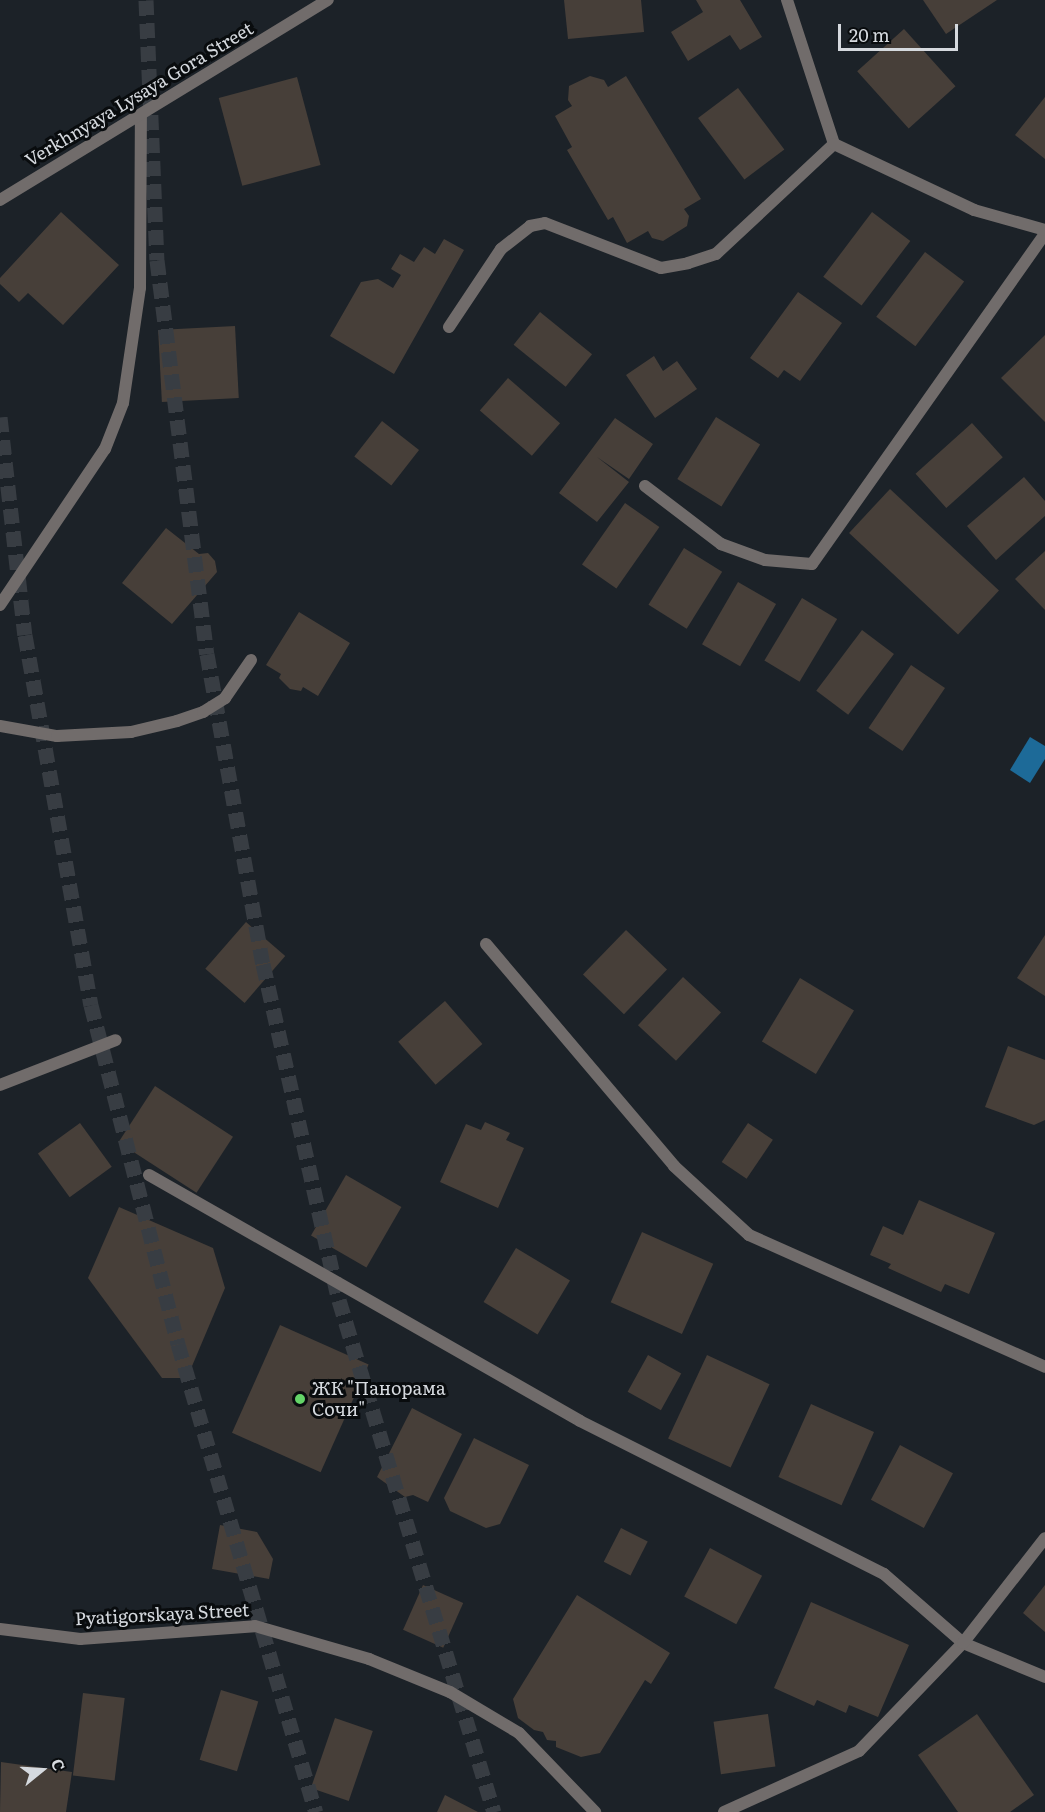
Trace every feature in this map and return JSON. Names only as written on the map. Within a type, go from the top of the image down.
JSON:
[{"type":"street","name":"Verkhnyaya Lysaya Gora Street","points":[[0,200],[328,0]]},
{"type":"street","points":[[645,486],[722,544],[765,560],[812,564],[1045,232],[974,210],[834,144],[787,0]]},
{"type":"street","points":[[0,604],[105,449],[123,403],[140,288],[141,116]]},
{"type":"street","points":[[449,327],[501,249],[530,226],[545,223],[661,268],[688,263],[717,254],[834,144]]},
{"type":"street","points":[[0,726],[57,736],[131,732],[177,721],[203,711],[225,698],[251,660]]},
{"type":"street","points":[[486,944],[674,1167],[749,1235],[1045,1367]]},
{"type":"street","points":[[0,1085],[116,1040]]},
{"type":"street","points":[[149,1175],[580,1421],[884,1574],[963,1643],[1045,1677]]},
{"type":"street","points":[[724,1812],[859,1751],[963,1643],[1045,1538]]},
{"type":"street","name":"Pyatigorskaya Street","points":[[0,1629],[80,1639],[255,1626],[369,1659],[450,1692],[519,1733],[595,1812]]},
{"type":"water","points":[[1030,737],[1045,746],[1045,759],[1030,783],[1010,770]]},
{"type":"building","points":[[564,0],[641,0],[644,32],[568,39]]},
{"type":"building","points":[[696,0],[740,0],[762,37],[740,50],[730,35],[688,61],[671,32],[703,12]]},
{"type":"building","points":[[923,0],[997,0],[946,34]]},
{"type":"building","points":[[904,29],[956,86],[909,128],[857,71]]},
{"type":"building","points":[[590,76],[604,80],[608,87],[626,76],[701,199],[684,209],[689,216],[687,226],[663,241],[652,238],[648,231],[627,243],[613,217],[608,220],[567,150],[572,147],[555,116],[572,106],[568,100],[569,86]]},
{"type":"building","points":[[297,77],[321,165],[242,186],[219,98]]},
{"type":"building","points":[[738,88],[784,149],[744,180],[698,118]]},
{"type":"building","points":[[1045,97],[1045,159],[1015,135]]},
{"type":"building","points":[[61,212],[119,265],[63,325],[28,293],[19,302],[0,284],[0,278]]},
{"type":"building","points":[[872,212],[910,241],[862,306],[823,277]]},
{"type":"building","points":[[444,239],[464,250],[394,374],[330,336],[361,282],[378,279],[393,288],[401,275],[391,269],[400,254],[414,262],[424,247],[435,254]]},
{"type":"building","points":[[925,252],[964,281],[915,346],[876,317]]},
{"type":"building","points":[[798,292],[842,323],[800,381],[784,370],[778,378],[750,358]]},
{"type":"building","points":[[540,312],[592,354],[566,387],[514,345]]},
{"type":"building","points":[[235,326],[239,398],[162,402],[158,330]]},
{"type":"building","points":[[1045,335],[1045,422],[1001,378]]},
{"type":"building","points":[[654,356],[663,371],[677,361],[697,389],[655,418],[626,375]]},
{"type":"building","points":[[508,378],[560,423],[532,456],[480,410]]},
{"type":"building","points":[[716,417],[760,445],[721,506],[677,479]]},
{"type":"building","points":[[615,418],[653,444],[629,479],[597,457],[629,482],[597,522],[559,493]]},
{"type":"building","points":[[382,421],[419,450],[391,485],[354,456]]},
{"type":"building","points":[[972,423],[1003,457],[946,508],[916,474]]},
{"type":"building","points":[[1024,477],[1045,501],[1045,516],[996,560],[967,526]]},
{"type":"building","points":[[890,489],[999,591],[958,634],[849,533]]},
{"type":"building","points":[[625,503],[659,527],[616,589],[582,564]]},
{"type":"building","points":[[166,528],[199,554],[208,553],[215,561],[217,572],[172,624],[122,583]]},
{"type":"building","points":[[684,548],[722,572],[687,629],[648,605]]},
{"type":"building","points":[[1045,551],[1045,610],[1015,579]]},
{"type":"building","points":[[738,582],[776,604],[740,666],[702,644]]},
{"type":"building","points":[[802,598],[837,619],[800,682],[764,661]]},
{"type":"building","points":[[299,612],[350,643],[318,696],[303,687],[301,691],[290,689],[279,678],[281,674],[266,665]]},
{"type":"building","points":[[862,630],[894,654],[848,715],[816,691]]},
{"type":"building","points":[[911,665],[945,688],[902,751],[869,728]]},
{"type":"building","points":[[246,922],[285,956],[245,1003],[205,969]]},
{"type":"building","points":[[626,930],[667,970],[624,1014],[583,975]]},
{"type":"building","points":[[1045,935],[1045,996],[1017,978]]},
{"type":"building","points":[[683,977],[721,1012],[676,1061],[638,1025]]},
{"type":"building","points":[[800,978],[854,1010],[816,1074],[762,1041]]},
{"type":"building","points":[[445,1001],[482,1044],[436,1085],[398,1042]]},
{"type":"building","points":[[1008,1046],[1045,1060],[1045,1120],[1034,1125],[985,1107]]},
{"type":"building","points":[[155,1086],[233,1137],[197,1193],[119,1142]]},
{"type":"building","points":[[485,1122],[510,1133],[506,1140],[524,1148],[498,1208],[440,1182],[466,1124],[481,1130]]},
{"type":"building","points":[[80,1123],[112,1167],[70,1197],[38,1154]]},
{"type":"building","points":[[748,1123],[773,1140],[747,1179],[722,1162]]},
{"type":"building","points":[[346,1175],[401,1207],[366,1268],[311,1236]]},
{"type":"building","points":[[919,1200],[995,1233],[969,1294],[945,1284],[941,1292],[888,1268],[891,1264],[870,1255],[883,1226],[903,1235]]},
{"type":"building","points":[[119,1207],[213,1248],[225,1288],[187,1378],[162,1378],[88,1278]]},
{"type":"building","points":[[642,1232],[713,1264],[682,1334],[611,1302]]},
{"type":"building","points":[[516,1248],[570,1280],[538,1334],[484,1302]]},
{"type":"building","name":"ЖК \"Панорама Сочи\"","points":[[280,1325],[369,1364],[321,1472],[232,1433]]},
{"type":"building","points":[[648,1355],[681,1373],[661,1410],[628,1392]]},
{"type":"building","points":[[707,1355],[770,1384],[731,1468],[668,1438]]},
{"type":"building","points":[[811,1404],[874,1432],[841,1505],[778,1477]]},
{"type":"building","points":[[412,1408],[462,1434],[428,1502],[413,1495],[405,1497],[377,1477]]},
{"type":"building","points":[[474,1438],[529,1465],[500,1524],[486,1528],[450,1511],[444,1498]]},
{"type":"building","points":[[900,1445],[953,1473],[924,1528],[871,1500]]},
{"type":"building","points":[[220,1525],[257,1532],[273,1559],[269,1579],[212,1569]]},
{"type":"building","points":[[621,1528],[648,1542],[630,1575],[604,1562]]},
{"type":"building","points":[[710,1548],[762,1576],[736,1624],[684,1597]]},
{"type":"building","points":[[423,1585],[463,1603],[443,1648],[403,1630]]},
{"type":"building","points":[[1045,1585],[1045,1632],[1023,1613]]},
{"type":"building","points":[[577,1595],[670,1653],[651,1684],[645,1680],[600,1753],[581,1757],[556,1747],[556,1741],[547,1740],[543,1732],[534,1730],[518,1718],[513,1699]]},
{"type":"building","points":[[811,1602],[909,1645],[878,1717],[849,1705],[846,1713],[817,1700],[814,1706],[774,1688]]},
{"type":"building","points":[[221,1690],[258,1701],[237,1771],[200,1760]]},
{"type":"building","points":[[83,1693],[125,1698],[115,1780],[73,1775]]},
{"type":"building","points":[[768,1714],[775,1766],[721,1774],[714,1722]]},
{"type":"building","points":[[977,1714],[1034,1795],[1010,1812],[958,1812],[918,1755]]},
{"type":"building","points":[[335,1718],[373,1731],[349,1801],[311,1788]]},
{"type":"building","points":[[1,1762],[72,1772],[66,1812],[0,1812]]},
{"type":"building","points":[[445,1795],[478,1812],[437,1812]]},
{"type":"tunnel","points":[[146,0],[157,260],[207,654],[263,964],[339,1300],[494,1812]]},
{"type":"tunnel","points":[[0,417],[25,635],[91,1005],[178,1344],[316,1812]]},
{"type":"place","name":"ЖК \"Панорама Сочи\"","points":[[300,1399]]}]
